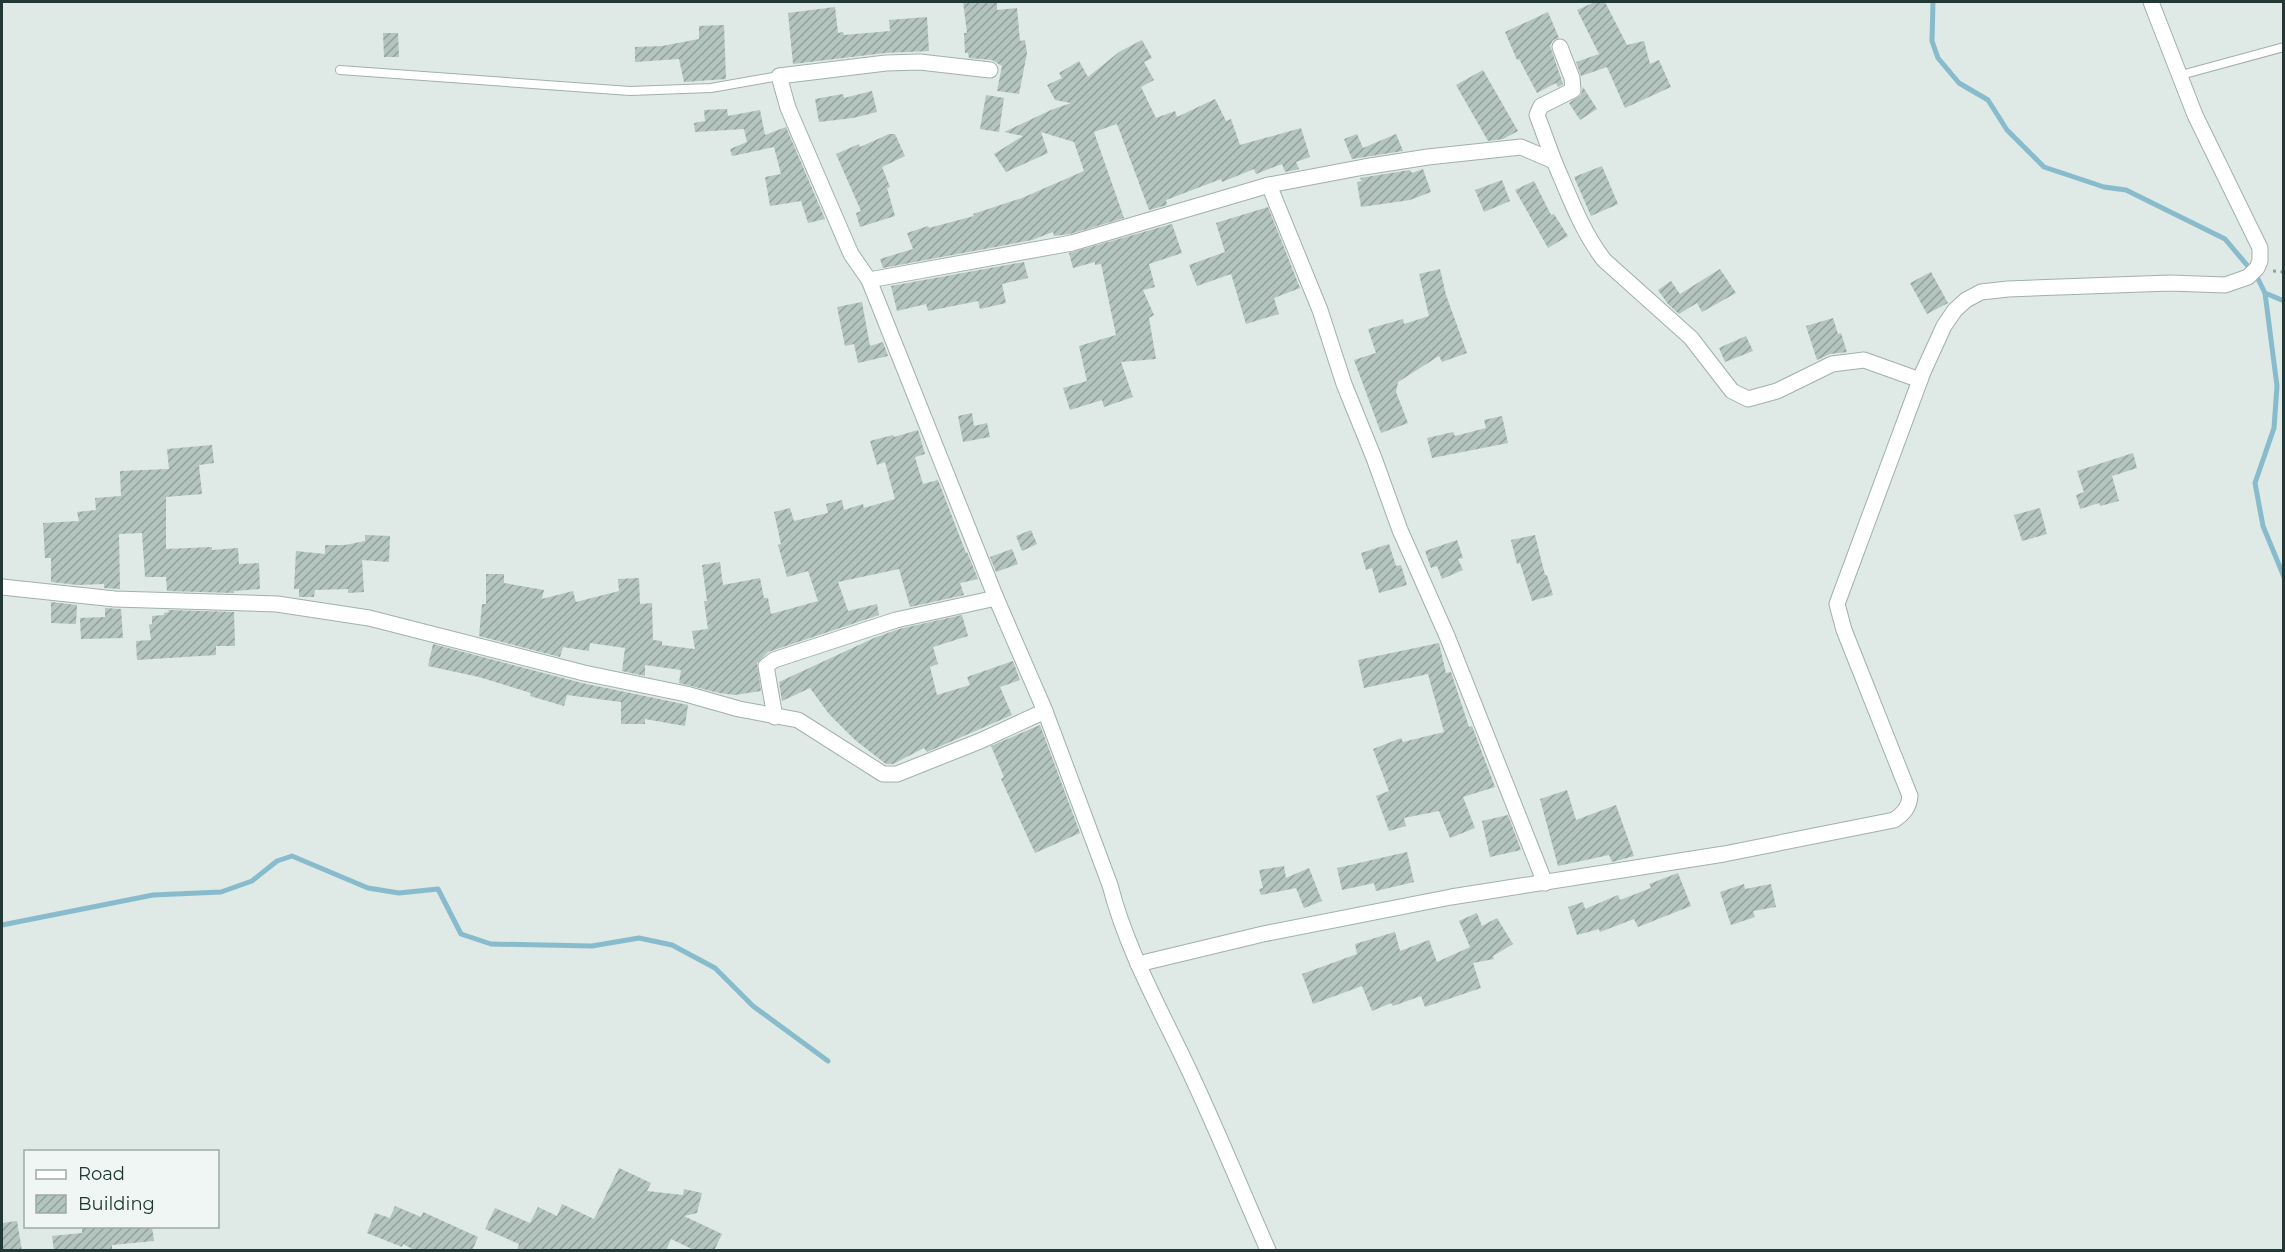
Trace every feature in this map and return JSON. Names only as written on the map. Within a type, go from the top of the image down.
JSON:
[{"type":"street","points":[[1138,964],[1274,932],[1451,897],[1736,852],[1894,820],[1905,812],[1910,796],[1844,630],[1837,604],[1920,380],[1944,326],[1955,310],[1966,300],[1981,292],[2169,283],[2225,285],[2248,277],[2260,261],[2260,248],[2200,124],[2151,2]]},
{"type":"street","points":[[1560,47],[1572,78],[1573,90],[1541,106],[1537,115],[1582,226],[1604,260],[1691,338],[1731,392],[1748,399],[1777,390],[1832,364],[1864,360],[1920,380]]},
{"type":"street","points":[[990,70],[920,62],[886,63],[779,76],[788,108],[851,254],[868,280],[996,598],[1045,711],[1110,885],[1117,913],[1138,964],[1198,1091],[1268,1251]]},
{"type":"street","points":[[868,280],[1072,243],[1269,185],[1428,158],[1521,147],[1554,161]]},
{"type":"street","points":[[1269,185],[1320,310],[1344,384],[1400,530],[1447,636],[1545,883]]},
{"type":"street","points":[[2,587],[115,599],[255,603],[301,607],[369,618],[584,673],[676,692],[739,709],[798,720],[880,773],[897,774],[980,741],[1045,711]]},
{"type":"street","points":[[776,717],[766,671],[766,666],[774,660],[896,620],[996,598]]},
{"type":"lane","points":[[2181,75],[2283,47]]},
{"type":"lane","points":[[340,70],[630,91],[711,88],[779,76]]},
{"type":"building","points":[[963,2],[997,2],[997,10],[1017,8],[1020,41],[1025,40],[1027,53],[1019,94],[997,91],[1002,66],[992,60],[969,58],[968,53],[965,53],[964,33],[967,33]]},
{"type":"building","points":[[1595,2],[1605,2],[1627,45],[1644,41],[1650,64],[1659,60],[1671,87],[1625,108],[1607,67],[1581,76],[1576,62],[1599,54],[1577,10]]},
{"type":"building","points":[[835,7],[838,33],[843,32],[844,35],[890,31],[889,20],[927,17],[929,51],[885,53],[793,64],[788,13]]},
{"type":"building","points":[[1548,12],[1559,38],[1553,40],[1550,46],[1563,84],[1558,87],[1556,83],[1537,93],[1519,59],[1517,60],[1505,32]]},
{"type":"building","points":[[724,25],[726,79],[684,82],[679,59],[635,62],[635,47],[662,46],[699,39],[699,26]]},
{"type":"building","points":[[383,33],[398,33],[399,57],[384,57]]},
{"type":"building","points":[[1142,40],[1152,58],[1144,62],[1154,80],[1141,87],[1156,118],[1175,111],[1177,117],[1215,99],[1226,121],[1231,119],[1240,145],[1301,128],[1310,157],[1296,162],[1299,169],[1285,172],[1282,164],[1256,174],[1254,169],[1166,200],[1167,205],[1149,210],[1117,124],[1094,132],[1124,218],[1070,234],[1054,236],[1053,232],[1032,240],[883,268],[880,259],[913,249],[907,233],[974,216],[973,214],[1022,198],[1084,171],[1074,142],[1041,132],[1048,153],[1006,172],[994,154],[1023,136],[1004,132],[1071,103],[1055,100],[1047,85],[1062,78],[1059,73],[1079,61],[1088,77],[1119,52]]},
{"type":"building","points":[[1483,70],[1518,131],[1503,139],[1488,141],[1456,85]]},
{"type":"building","points":[[1583,87],[1597,109],[1580,120],[1569,103],[1581,95]]},
{"type":"building","points":[[872,91],[877,112],[853,118],[819,122],[815,99],[843,94],[844,98]]},
{"type":"building","points":[[986,95],[1004,98],[999,132],[980,129]]},
{"type":"building","points":[[727,109],[728,116],[760,110],[765,135],[786,127],[825,219],[808,223],[801,201],[770,206],[765,177],[781,174],[774,147],[732,156],[730,149],[747,142],[744,129],[695,132],[694,123],[705,121],[704,110]]},
{"type":"building","points":[[889,134],[895,134],[905,156],[882,167],[890,187],[887,188],[895,216],[860,227],[856,213],[861,211],[836,154],[859,144],[860,147]]},
{"type":"building","points":[[1357,134],[1363,148],[1396,134],[1403,151],[1352,159],[1344,139]]},
{"type":"building","points":[[1602,166],[1618,204],[1591,216],[1574,177]]},
{"type":"building","points":[[1423,169],[1431,192],[1410,200],[1361,207],[1357,182],[1362,181],[1360,178],[1410,170],[1412,173]]},
{"type":"building","points":[[1502,180],[1510,201],[1484,212],[1475,190]]},
{"type":"building","points":[[1534,181],[1551,215],[1554,214],[1568,236],[1548,248],[1515,190]]},
{"type":"building","points":[[1268,207],[1300,288],[1274,298],[1279,314],[1246,324],[1231,274],[1197,286],[1189,265],[1225,252],[1216,223]]},
{"type":"building","points":[[1172,224],[1182,253],[1149,264],[1155,287],[1143,290],[1154,315],[1149,318],[1156,359],[1121,362],[1133,397],[1104,407],[1102,400],[1070,410],[1063,388],[1087,381],[1079,346],[1116,335],[1101,264],[1095,265],[1095,262],[1073,268],[1069,253]]},
{"type":"building","points":[[1024,262],[1028,278],[1002,284],[1006,303],[980,309],[978,301],[928,311],[926,304],[897,311],[891,286]]},
{"type":"building","points":[[1440,269],[1446,295],[1467,353],[1442,362],[1439,356],[1398,382],[1396,392],[1408,423],[1381,433],[1354,360],[1376,353],[1368,329],[1403,319],[1404,324],[1429,316],[1419,274]]},
{"type":"building","points":[[1720,269],[1736,293],[1702,312],[1697,303],[1679,314],[1658,290],[1671,281],[1680,294]]},
{"type":"building","points":[[1931,272],[1948,303],[1927,314],[1910,283]]},
{"type":"building","points":[[862,302],[870,346],[883,342],[888,356],[858,363],[854,344],[845,346],[837,307]]},
{"type":"building","points":[[1833,318],[1847,352],[1830,354],[1817,360],[1806,326]]},
{"type":"building","points":[[1746,336],[1753,351],[1725,362],[1719,348]]},
{"type":"building","points":[[972,413],[974,426],[987,423],[990,437],[963,442],[958,416]]},
{"type":"building","points":[[1502,416],[1508,443],[1432,458],[1427,438],[1453,432],[1455,436],[1486,428],[1484,420]]},
{"type":"building","points":[[918,430],[925,454],[915,457],[923,484],[938,480],[978,579],[960,583],[964,595],[910,607],[899,569],[838,582],[848,611],[877,604],[879,615],[768,652],[757,663],[761,691],[735,695],[679,683],[681,670],[645,665],[645,676],[622,671],[625,648],[590,643],[589,651],[563,647],[560,657],[479,636],[482,604],[486,604],[486,574],[504,574],[504,583],[544,590],[542,599],[573,591],[576,602],[619,591],[618,579],[639,578],[640,604],[652,603],[653,640],[662,641],[662,645],[695,649],[692,631],[708,629],[702,565],[720,562],[723,585],[760,578],[764,598],[768,598],[771,614],[818,601],[808,571],[787,577],[778,545],[781,544],[774,512],[790,508],[794,521],[828,513],[826,504],[842,500],[844,510],[863,504],[864,508],[895,499],[885,462],[877,465],[870,441]]},
{"type":"building","points":[[212,445],[214,463],[199,465],[202,494],[166,497],[166,549],[238,548],[239,564],[259,563],[260,589],[234,591],[234,593],[167,591],[166,577],[145,577],[142,533],[119,534],[120,589],[104,588],[104,584],[78,585],[51,582],[51,558],[45,558],[43,523],[79,521],[77,512],[96,510],[95,498],[121,496],[120,471],[169,469],[167,449]]},
{"type":"building","points":[[2133,453],[2137,468],[2112,476],[2119,501],[2100,506],[2099,503],[2080,509],[2076,495],[2084,492],[2077,471]]},
{"type":"building","points":[[2040,508],[2047,534],[2022,541],[2014,515]]},
{"type":"building","points":[[1031,530],[1037,544],[1022,551],[1016,536]]},
{"type":"building","points":[[365,535],[390,536],[389,562],[362,560],[364,592],[348,593],[348,589],[315,590],[314,597],[299,597],[299,589],[294,589],[296,551],[325,554],[325,545],[345,545],[365,541]]},
{"type":"building","points":[[1535,535],[1545,575],[1547,575],[1553,595],[1532,601],[1520,563],[1517,564],[1511,540]]},
{"type":"building","points":[[1457,540],[1463,558],[1458,559],[1463,570],[1442,579],[1437,566],[1431,568],[1425,551]]},
{"type":"building","points":[[1389,544],[1396,566],[1401,565],[1407,585],[1379,593],[1372,568],[1366,570],[1361,553]]},
{"type":"building","points":[[1012,549],[1018,564],[996,572],[990,557]]},
{"type":"building","points":[[51,602],[77,605],[76,624],[51,623]]},
{"type":"building","points":[[105,608],[121,609],[123,638],[81,639],[80,618],[105,617]]},
{"type":"building","points":[[168,610],[234,612],[235,646],[216,646],[216,655],[137,660],[136,641],[151,640],[149,625],[152,624],[152,616],[164,615],[169,612]]},
{"type":"building","points":[[962,615],[968,636],[933,647],[938,664],[930,667],[937,695],[970,685],[967,677],[1013,661],[1020,680],[1000,687],[1012,715],[927,752],[924,748],[893,764],[886,764],[855,740],[829,714],[810,688],[782,701],[779,682],[874,638],[899,629]]},
{"type":"building","points":[[1439,643],[1446,673],[1451,672],[1469,727],[1472,726],[1495,787],[1463,797],[1475,828],[1450,838],[1439,811],[1404,818],[1406,826],[1389,831],[1376,796],[1389,791],[1373,749],[1401,738],[1403,742],[1444,732],[1428,674],[1364,688],[1358,660]]},
{"type":"building","points":[[433,644],[582,683],[688,705],[685,726],[645,719],[645,724],[621,724],[621,702],[567,695],[564,706],[479,677],[428,666]]},
{"type":"building","points":[[1040,725],[1080,833],[1035,853],[1001,779],[1004,777],[991,746]]},
{"type":"building","points":[[1567,790],[1576,820],[1616,805],[1634,856],[1612,862],[1609,855],[1558,866],[1540,799]]},
{"type":"building","points":[[1508,815],[1521,850],[1490,857],[1482,821]]},
{"type":"building","points":[[1407,852],[1414,882],[1376,891],[1374,883],[1342,890],[1337,868]]},
{"type":"building","points":[[1284,866],[1286,878],[1309,868],[1322,901],[1304,908],[1296,888],[1261,895],[1259,889],[1263,888],[1259,870]]},
{"type":"building","points":[[1678,873],[1691,906],[1638,927],[1634,919],[1600,932],[1599,929],[1577,935],[1568,907],[1583,902],[1585,909],[1618,895],[1620,900],[1651,888],[1649,884]]},
{"type":"building","points":[[1744,884],[1745,889],[1771,884],[1776,907],[1753,911],[1755,917],[1731,925],[1720,892]]},
{"type":"building","points":[[1477,913],[1482,926],[1497,918],[1513,944],[1493,956],[1494,959],[1473,963],[1481,988],[1425,1007],[1421,996],[1393,1006],[1391,1003],[1372,1011],[1362,986],[1313,1004],[1302,974],[1357,954],[1355,944],[1395,932],[1400,951],[1429,940],[1437,962],[1470,947],[1459,921]]},
{"type":"building","points":[[619,1168],[651,1183],[647,1191],[683,1195],[684,1189],[702,1193],[697,1213],[684,1216],[722,1234],[714,1251],[696,1251],[671,1239],[666,1251],[517,1251],[519,1244],[485,1229],[495,1208],[530,1223],[538,1207],[557,1216],[562,1204],[594,1219]]},
{"type":"building","points":[[395,1206],[421,1217],[423,1212],[478,1237],[472,1251],[416,1251],[403,1244],[402,1247],[367,1233],[375,1213],[390,1218]]},
{"type":"building","points":[[17,1221],[22,1251],[2,1251],[2,1223]]},
{"type":"building","points":[[82,1228],[152,1228],[154,1241],[112,1245],[112,1251],[54,1251],[52,1236],[82,1233]]},
{"type":"waterway","points":[[1933,2],[1932,41],[1938,58],[1959,83],[1988,100],[2007,130],[2044,167],[2104,187],[2126,190],[2225,239],[2257,277],[2265,293],[2277,386],[2274,428],[2255,483],[2263,526],[2284,577]]},
{"type":"waterway","points":[[2265,293],[2284,301]]},
{"type":"waterway","points":[[2,925],[153,895],[221,892],[252,881],[277,861],[292,856],[368,888],[399,893],[438,889],[461,934],[491,944],[592,946],[639,938],[672,945],[715,968],[753,1006],[828,1061]]}]
